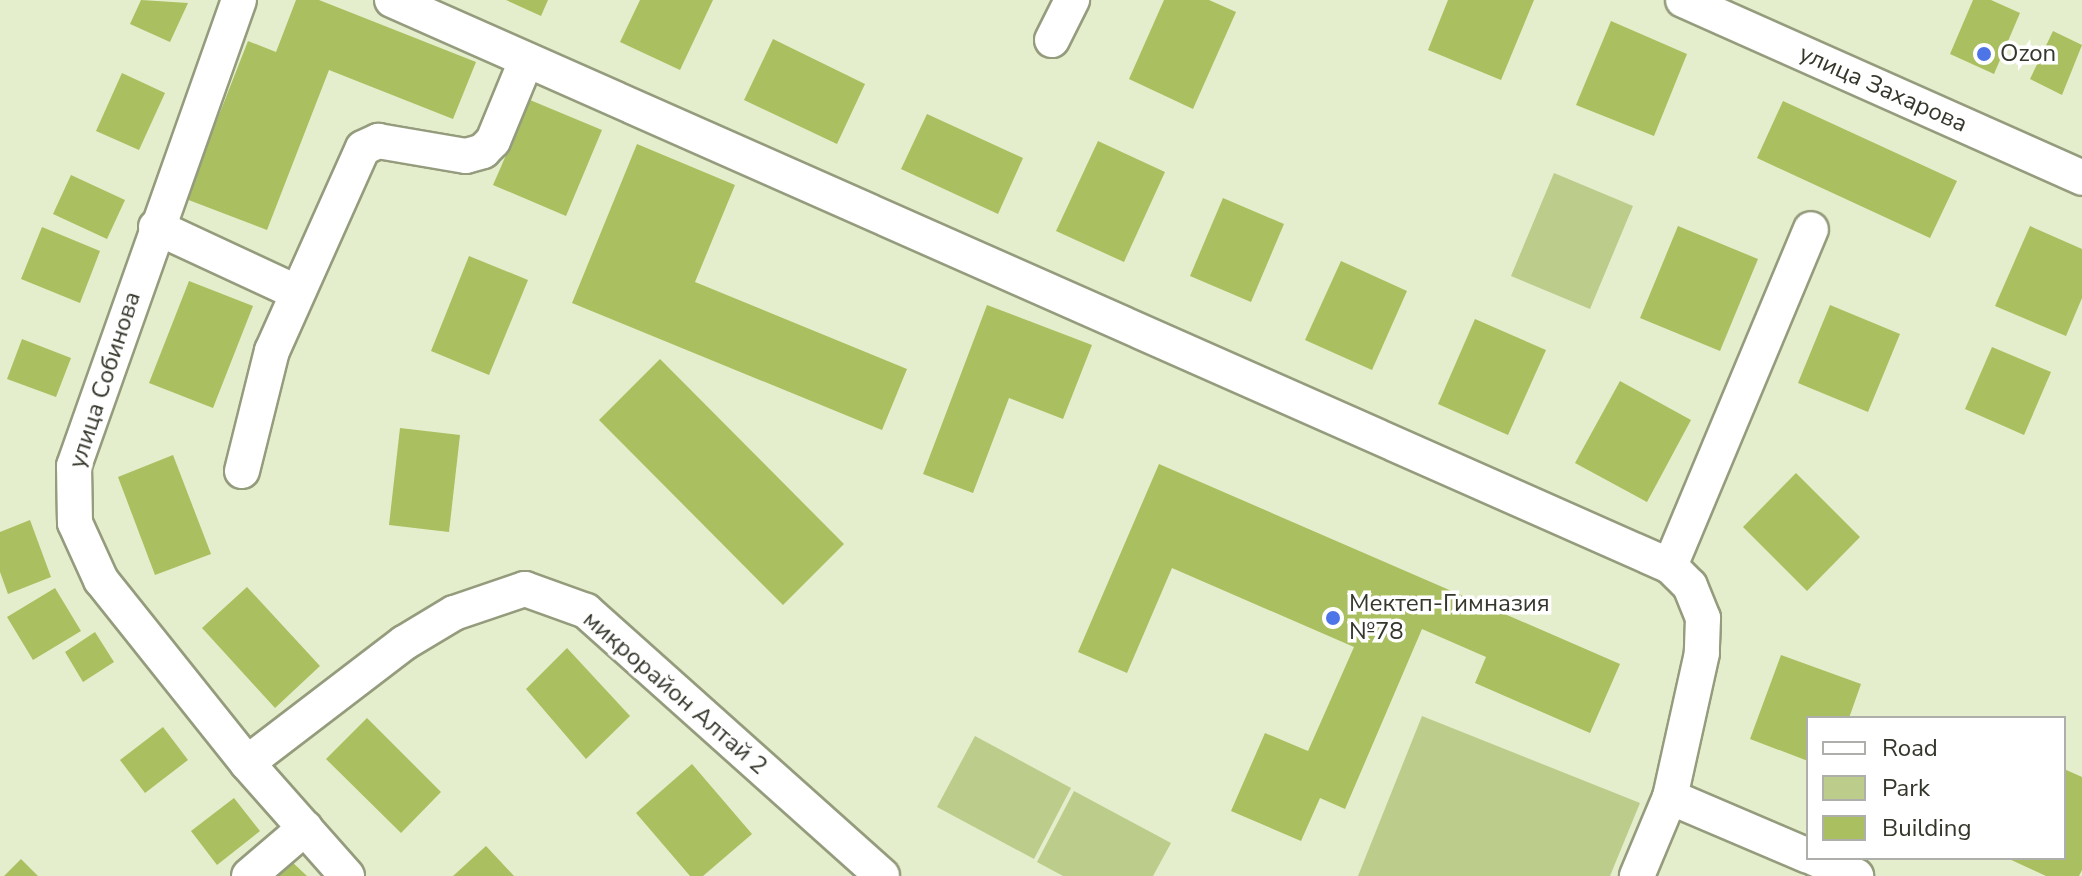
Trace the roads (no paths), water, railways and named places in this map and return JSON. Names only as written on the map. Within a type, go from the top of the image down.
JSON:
[{"type":"street","name":"улица Собинова","points":[[239,0],[156,227],[74,466],[75,523],[101,580],[247,763],[347,876]]},
{"type":"street","points":[[392,0],[1670,566],[1690,586],[1703,618],[1702,653],[1670,797],[1637,876]]},
{"type":"street","points":[[1052,40],[1072,0]]},
{"type":"street","name":"улица Захарова","points":[[1683,0],[2082,178]]},
{"type":"street","points":[[242,471],[272,351],[363,148],[378,141],[466,156],[483,151],[493,141],[526,61]]},
{"type":"street","points":[[156,227],[296,292]]},
{"type":"street","points":[[1670,566],[1811,229]]},
{"type":"street","name":"микрорайон Алтай 2","points":[[247,763],[404,643],[454,613],[525,589],[586,611],[882,876]]},
{"type":"street","points":[[1670,797],[1806,855]]},
{"type":"street","points":[[249,876],[305,828]]},
{"type":"street","points":[[1819,860],[1856,876]]},
{"type":"place","name":"Ozon","points":[[1984,54]]},
{"type":"place","name":"Мектеп-Гимназия №78","points":[[1333,618]]}]
